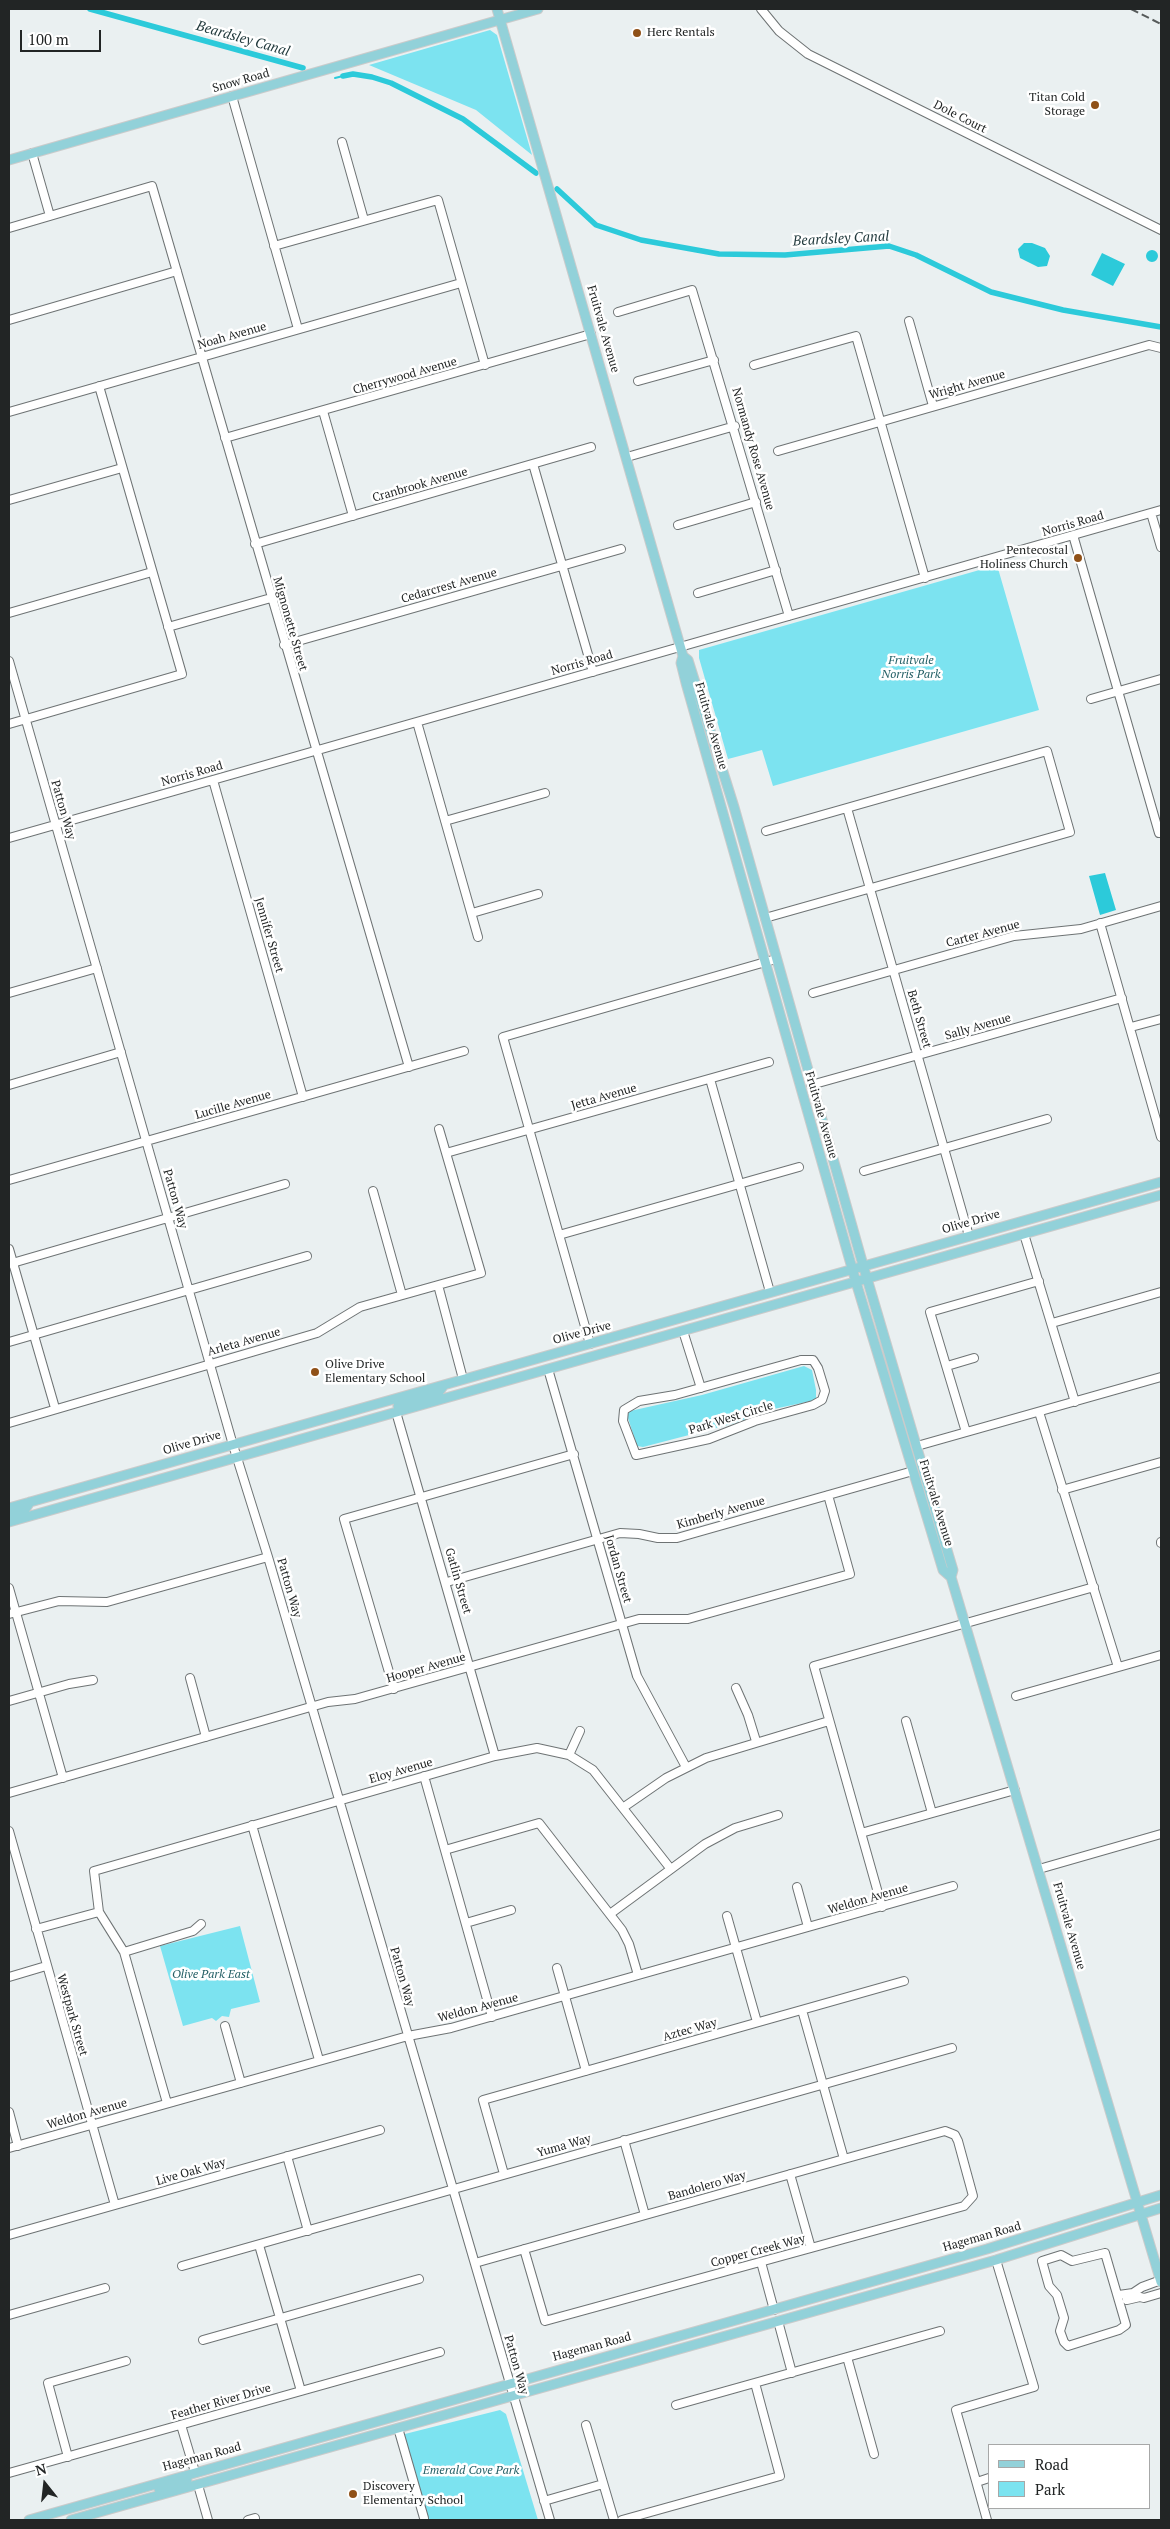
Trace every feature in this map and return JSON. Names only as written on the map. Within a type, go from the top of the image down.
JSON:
[{"type":"main road","name":"Fruitvale Avenue","points":[[497,9],[682,651],[688,660],[725,780],[862,1265],[953,1570],[951,1577]]},
{"type":"main road","name":"Snow Road","points":[[9,160],[538,9]]},
{"type":"main road","name":"Fruitvale Avenue","points":[[682,651],[680,663],[856,1282],[943,1570],[951,1577],[966,1623],[1161,2281]]},
{"type":"main road","points":[[714,783],[725,780]]},
{"type":"main road","name":"Olive Drive","points":[[9,1508],[720,1308],[862,1265],[1161,1182]]},
{"type":"main road","name":"Olive Drive","points":[[9,1522],[1161,1195]]},
{"type":"main road","points":[[683,1331],[686,1324],[720,1308]]},
{"type":"main road","points":[[548,1369],[586,1350],[590,1344]]},
{"type":"main road","points":[[396,1412],[398,1405],[438,1393],[444,1385]]},
{"type":"main road","points":[[913,1471],[919,1475],[931,1496]]},
{"type":"main road","points":[[9,1515],[24,1511],[30,1502]]},
{"type":"main road","name":"Hageman Road","points":[[29,2520],[774,2310],[1056,2228],[1161,2195]]},
{"type":"main road","name":"Hageman Road","points":[[71,2520],[996,2260],[1161,2208]]},
{"type":"main road","points":[[996,2260],[998,2252],[1039,2239],[1056,2228]]},
{"type":"main road","points":[[778,2322],[782,2314],[822,2301],[830,2293]]},
{"type":"main road","points":[[715,2339],[726,2329],[768,2317],[774,2310]]},
{"type":"main road","points":[[198,2485],[200,2477],[235,2467],[246,2458]]},
{"type":"main road","points":[[137,2501],[160,2489],[190,2480],[195,2472]]},
{"type":"street","name":"Dole Court","points":[[761,9],[779,32],[808,54],[1161,230]]},
{"type":"street","points":[[232,96],[298,329]]},
{"type":"street","points":[[342,142],[364,220]]},
{"type":"street","points":[[9,228],[50,216],[32,153]]},
{"type":"street","name":"Mignonette Street","points":[[50,216],[152,186],[284,645],[305,716],[318,750],[409,1067]]},
{"type":"street","points":[[274,246],[438,200],[485,365]]},
{"type":"street","points":[[9,320],[177,271]]},
{"type":"street","name":"Noah Avenue","points":[[9,412],[461,282]]},
{"type":"street","name":"Normandy Rose Avenue","points":[[618,312],[692,290],[735,426],[789,616]]},
{"type":"street","points":[[909,321],[933,406]]},
{"type":"street","name":"Cherrywood Avenue","points":[[225,438],[591,334]]},
{"type":"street","points":[[754,365],[856,336],[925,578]]},
{"type":"street","name":"Wright Avenue","points":[[778,450],[1150,345],[1161,348]]},
{"type":"street","points":[[638,381],[714,360]]},
{"type":"street","points":[[9,724],[182,674],[99,386]]},
{"type":"street","points":[[323,411],[353,516]]},
{"type":"street","points":[[627,457],[735,426]]},
{"type":"street","name":"Cranbrook Avenue","points":[[255,544],[591,447]]},
{"type":"street","points":[[533,464],[593,672]]},
{"type":"street","points":[[9,500],[122,468]]},
{"type":"street","points":[[678,525],[756,502]]},
{"type":"street","name":"Norris Road","points":[[9,838],[593,672],[682,651],[789,616],[1161,510]]},
{"type":"street","points":[[1151,513],[1161,547]]},
{"type":"street","points":[[1073,535],[1160,833]]},
{"type":"street","name":"Cedarcrest Avenue","points":[[284,645],[620,549]]},
{"type":"street","points":[[698,593],[776,570]]},
{"type":"street","points":[[9,613],[152,572]]},
{"type":"street","points":[[168,627],[271,598]]},
{"type":"street","name":"Patton Way","points":[[9,661],[233,1445],[268,1557],[550,2520]]},
{"type":"street","points":[[1091,699],[1161,679]]},
{"type":"street","points":[[417,722],[478,937]]},
{"type":"street","points":[[764,918],[1070,832],[1047,751],[766,831]]},
{"type":"street","name":"Jennifer Street","points":[[213,780],[303,1097]]},
{"type":"street","points":[[445,821],[545,793]]},
{"type":"street","name":"Beth Street","points":[[847,808],[969,1236]]},
{"type":"street","points":[[472,913],[538,894]]},
{"type":"street","name":"Carter Avenue","points":[[813,993],[1020,935],[1067,931],[1161,906]]},
{"type":"street","points":[[1100,923],[1161,1136]]},
{"type":"street","points":[[590,1344],[503,1038],[776,959]]},
{"type":"street","points":[[9,993],[97,968]]},
{"type":"street","name":"Sally Avenue","points":[[811,1085],[1122,998]]},
{"type":"street","points":[[1130,1027],[1161,1019]]},
{"type":"street","name":"Lucille Avenue","points":[[9,1180],[464,1051]]},
{"type":"street","points":[[9,1084],[121,1052]]},
{"type":"street","name":"Jetta Avenue","points":[[446,1153],[769,1062]]},
{"type":"street","points":[[710,1079],[770,1292]]},
{"type":"street","points":[[864,1171],[1047,1119]]},
{"type":"street","points":[[440,1129],[446,1153]]},
{"type":"street","name":"Arleta Avenue","points":[[9,1422],[318,1333],[352,1310],[481,1273],[446,1153]]},
{"type":"street","points":[[560,1235],[799,1167]]},
{"type":"street","points":[[11,1263],[285,1184]]},
{"type":"street","points":[[372,1191],[402,1295]]},
{"type":"street","points":[[1024,1234],[1075,1402]]},
{"type":"street","points":[[9,1249],[11,1263],[55,1408]]},
{"type":"street","points":[[9,1342],[307,1256]]},
{"type":"street","points":[[966,1432],[930,1312],[1039,1281]]},
{"type":"street","points":[[438,1285],[464,1379]]},
{"type":"street","points":[[1052,1323],[1161,1292]]},
{"type":"street","points":[[683,1331],[701,1388]]},
{"type":"street","points":[[947,1366],[974,1358]]},
{"type":"street","name":"Park West Circle","points":[[801,1360],[812,1360],[818,1368],[826,1391],[822,1400],[813,1406],[755,1421],[709,1439],[636,1455],[623,1421],[624,1410],[639,1401],[701,1388],[801,1360]]},
{"type":"street","name":"Jordan Street","points":[[548,1369],[640,1684],[686,1767]]},
{"type":"street","points":[[917,1446],[1161,1377]]},
{"type":"street","name":"Gatlin Street","points":[[396,1412],[496,1756]]},
{"type":"street","points":[[1039,1412],[1118,1667]]},
{"type":"street","points":[[394,1689],[344,1519],[574,1454]]},
{"type":"street","points":[[1062,1490],[1161,1462]]},
{"type":"street","name":"Kimberly Avenue","points":[[446,1582],[598,1539],[630,1533],[658,1538],[677,1538],[913,1471]]},
{"type":"street","name":"Hooper Avenue","points":[[9,1793],[338,1700],[356,1700],[622,1624],[648,1618],[688,1619],[850,1574],[828,1495]]},
{"type":"street","points":[[12,1613],[59,1601],[107,1602],[268,1557]]},
{"type":"street","points":[[882,1906],[814,1666],[1094,1587]]},
{"type":"street","points":[[9,1588],[12,1613],[38,1692],[63,1778]]},
{"type":"street","points":[[1016,1696],[1161,1655]]},
{"type":"street","points":[[190,1678],[206,1737]]},
{"type":"street","points":[[9,1701],[38,1692],[93,1680]]},
{"type":"street","points":[[736,1688],[748,1715],[756,1742]]},
{"type":"street","points":[[624,1807],[652,1787],[686,1767],[727,1750],[829,1721]]},
{"type":"street","points":[[906,1721],[932,1813]]},
{"type":"street","points":[[570,1755],[580,1731]]},
{"type":"street","name":"Eloy Avenue","points":[[99,1912],[94,1871],[496,1756],[537,1748],[570,1755],[593,1770],[624,1807],[670,1868]]},
{"type":"street","points":[[424,1776],[492,2016]]},
{"type":"street","points":[[861,1833],[1015,1790]]},
{"type":"street","points":[[610,1914],[670,1868],[720,1836],[778,1815]]},
{"type":"street","points":[[445,1850],[539,1823],[626,1937],[638,1975]]},
{"type":"street","points":[[252,1825],[320,2060]]},
{"type":"street","name":"Westpark Street","points":[[9,1831],[90,2125],[115,2205]]},
{"type":"street","points":[[1039,1869],[1161,1835]]},
{"type":"street","name":"Weldon Avenue","points":[[9,2148],[408,2036],[444,2030],[953,1886]]},
{"type":"street","points":[[797,1887],[808,1927]]},
{"type":"street","points":[[466,1923],[510,1910]]},
{"type":"street","points":[[36,1929],[99,1912],[124,1952],[167,2103]]},
{"type":"street","points":[[727,1916],[757,2022]]},
{"type":"street","points":[[124,1952],[193,1931],[201,1924]]},
{"type":"street","points":[[9,1976],[46,1966]]},
{"type":"street","points":[[557,1968],[586,2070]]},
{"type":"street","name":"Aztec Way","points":[[504,2174],[482,2100],[904,1981]]},
{"type":"street","points":[[802,2010],[844,2159]]},
{"type":"street","points":[[225,2026],[241,2083]]},
{"type":"street","name":"Yuma Way","points":[[182,2266],[952,2048]]},
{"type":"street","points":[[9,2112],[18,2146]]},
{"type":"street","name":"Live Oak Way","points":[[9,2235],[380,2130]]},
{"type":"street","name":"Bandolero Way","points":[[474,2263],[945,2131],[955,2135],[958,2141],[973,2196]]},
{"type":"street","points":[[624,2140],[645,2215]]},
{"type":"street","points":[[287,2156],[308,2231]]},
{"type":"street","points":[[790,2174],[811,2248]]},
{"type":"street","name":"Copper Creek Way","points":[[524,2249],[545,2321],[964,2206],[973,2196]]},
{"type":"street","points":[[259,2245],[301,2391]]},
{"type":"street","points":[[1105,2253],[1120,2299],[1127,2322],[1124,2329],[1068,2346],[1064,2342],[1060,2331],[1064,2318],[1057,2295],[1049,2286],[1042,2261],[1061,2255],[1072,2261],[1105,2253]]},
{"type":"street","points":[[987,2520],[956,2410],[1034,2387],[996,2260]]},
{"type":"street","points":[[761,2262],[774,2310]]},
{"type":"street","points":[[203,2340],[419,2279]]},
{"type":"street","points":[[1120,2299],[1139,2293],[1161,2281]]},
{"type":"street","points":[[9,2315],[105,2288]]},
{"type":"street","points":[[1139,2293],[1144,2298],[1161,2292]]},
{"type":"street","points":[[778,2322],[792,2373]]},
{"type":"street","points":[[676,2405],[940,2331]]},
{"type":"street","name":"Feather River Drive","points":[[9,2473],[440,2352]]},
{"type":"street","points":[[847,2357],[874,2454]]},
{"type":"street","points":[[68,2457],[48,2383],[126,2361]]},
{"type":"street","points":[[622,2520],[780,2476],[755,2383]]},
{"type":"street","points":[[181,2425],[195,2472]]},
{"type":"street","points":[[586,2425],[614,2520]]},
{"type":"street","points":[[398,2428],[424,2518]]},
{"type":"street","points":[[976,2482],[988,2478]]},
{"type":"street","points":[[544,2501],[603,2484]]},
{"type":"street","points":[[198,2485],[208,2520]]},
{"type":"green space","points":[[490,30],[497,35],[532,155],[476,110],[369,65]]},
{"type":"green space","name":"Fruitvale Norris Park","points":[[997,565],[1039,710],[773,786],[762,750],[728,759],[699,658],[699,650]]},
{"type":"green space","points":[[804,1366],[812,1370],[816,1400],[769,1410],[735,1423],[643,1447],[637,1446],[627,1415],[630,1411],[702,1395]]},
{"type":"green space","name":"Olive Park East","points":[[240,1926],[260,2002],[231,2009],[229,2017],[222,2016],[216,2021],[212,2018],[183,2026],[160,1946]]},
{"type":"green space","name":"Emerald Cove Park","points":[[500,2410],[506,2414],[538,2520],[427,2520],[401,2435]]},
{"type":"shaded area","points":[[1024,243],[1032,243],[1045,248],[1050,256],[1047,266],[1038,267],[1020,258],[1018,249]]},
{"type":"shaded area","points":[[1152,250],[1158,256],[1152,262],[1146,256]]},
{"type":"shaded area","points":[[1102,253],[1125,264],[1113,286],[1091,275]]},
{"type":"shaded area","points":[[1105,873],[1116,910],[1100,915],[1089,876]]},
{"type":"waterway","name":"Beardsley Canal","points":[[90,9],[303,68]]},
{"type":"waterway","name":"Beardsley Canal","points":[[343,76],[353,74],[391,83],[463,119],[536,173]]},
{"type":"waterway","points":[[335,78],[343,76]]},
{"type":"waterway","name":"Beardsley Canal","points":[[557,189],[596,225],[641,240],[719,254],[785,255],[889,246],[916,255],[991,292],[1063,310],[1161,327]]},
{"type":"railway","points":[[1131,9],[1161,24]]},
{"type":"place","name":"Herc Rentals","points":[[637,33]]},
{"type":"place","name":"Titan Cold Storage","points":[[1095,105]]},
{"type":"place","name":"Pentecostal Holiness Church","points":[[1078,558]]},
{"type":"place","name":"Olive Drive Elementary School","points":[[315,1372]]},
{"type":"place","name":"Discovery Elementary School","points":[[353,2494]]}]
